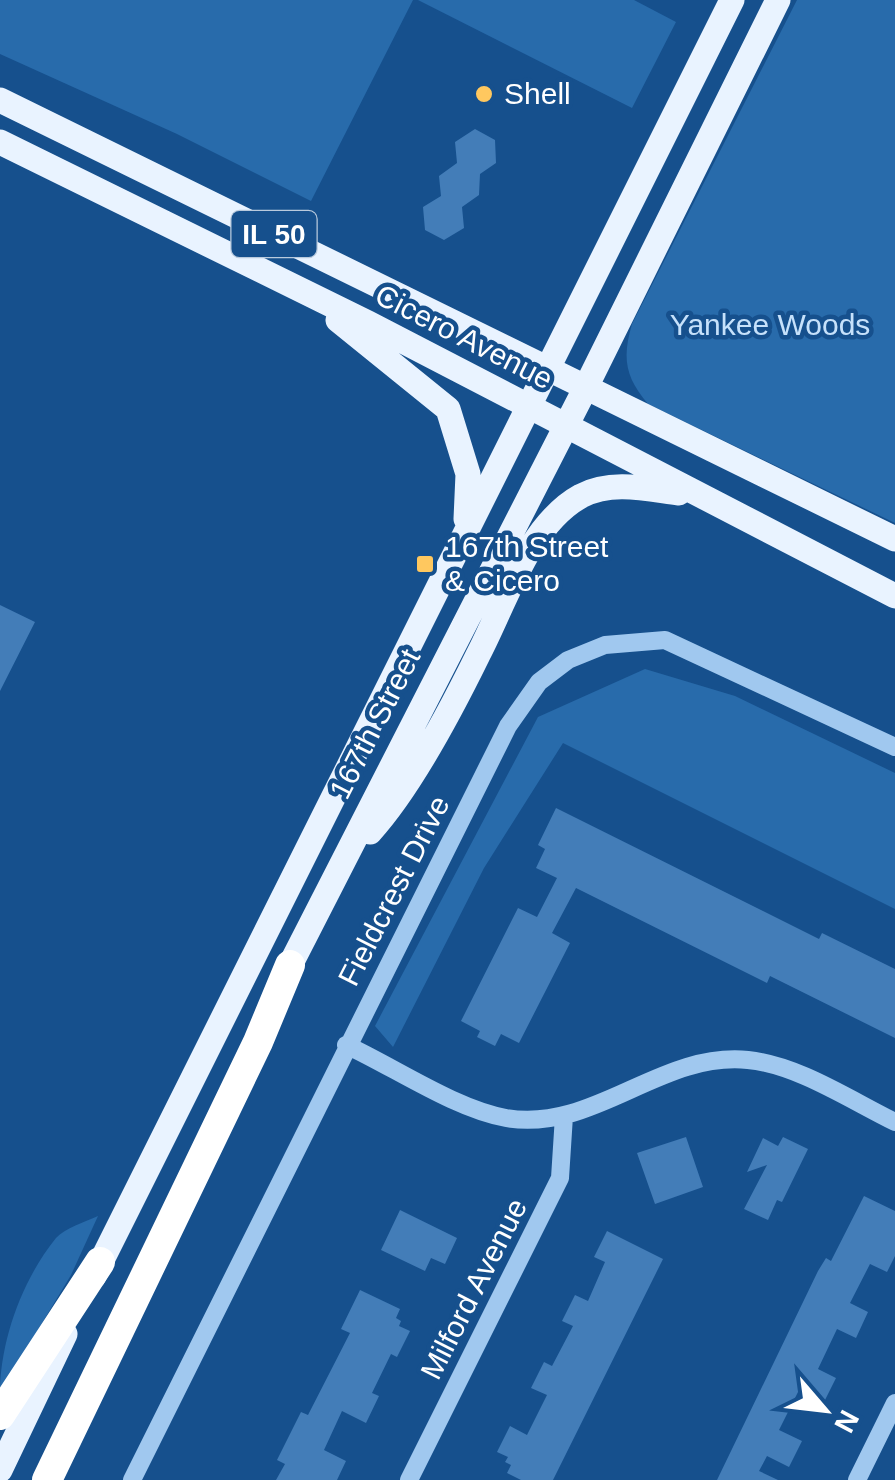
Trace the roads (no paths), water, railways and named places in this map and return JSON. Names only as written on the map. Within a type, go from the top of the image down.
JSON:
[{"type":"highway","points":[[47,1480],[258,1042],[290,966]]},
{"type":"highway","points":[[0,1414],[100,1262]]},
{"type":"main road","name":"167th Street","points":[[0,1470],[466,526],[732,0]]},
{"type":"main road","name":"167th Street","points":[[35,1480],[337,869],[587,386],[778,0]]},
{"type":"main road","name":"Cicero Avenue","points":[[0,100],[895,539]]},
{"type":"main road","name":"Cicero Avenue","points":[[0,142],[299,288],[895,596]]},
{"type":"main road","points":[[299,288],[448,409],[468,474],[466,526]]},
{"type":"main road","points":[[337,869],[378,824],[460,691],[548,524],[573,502],[601,489],[628,486],[696,496]]},
{"type":"street","name":"Fieldcrest Drive","points":[[132,1480],[508,726],[540,682],[568,660],[605,645],[665,640],[895,747]]},
{"type":"street","points":[[346,1045],[473,1107],[506,1118],[564,1116],[658,1075],[707,1060],[749,1060],[788,1070],[895,1122]]},
{"type":"street","name":"Milford Avenue","points":[[410,1480],[560,1178],[564,1116]]},
{"type":"street","points":[[857,1480],[895,1403]]},
{"type":"place","name":"Shell","points":[[484,94]]},
{"type":"place","name":"167th Street & Cicero","points":[[425,564]]},
{"type":"park label","name":"Yankee Woods","points":[[770,325]]}]
